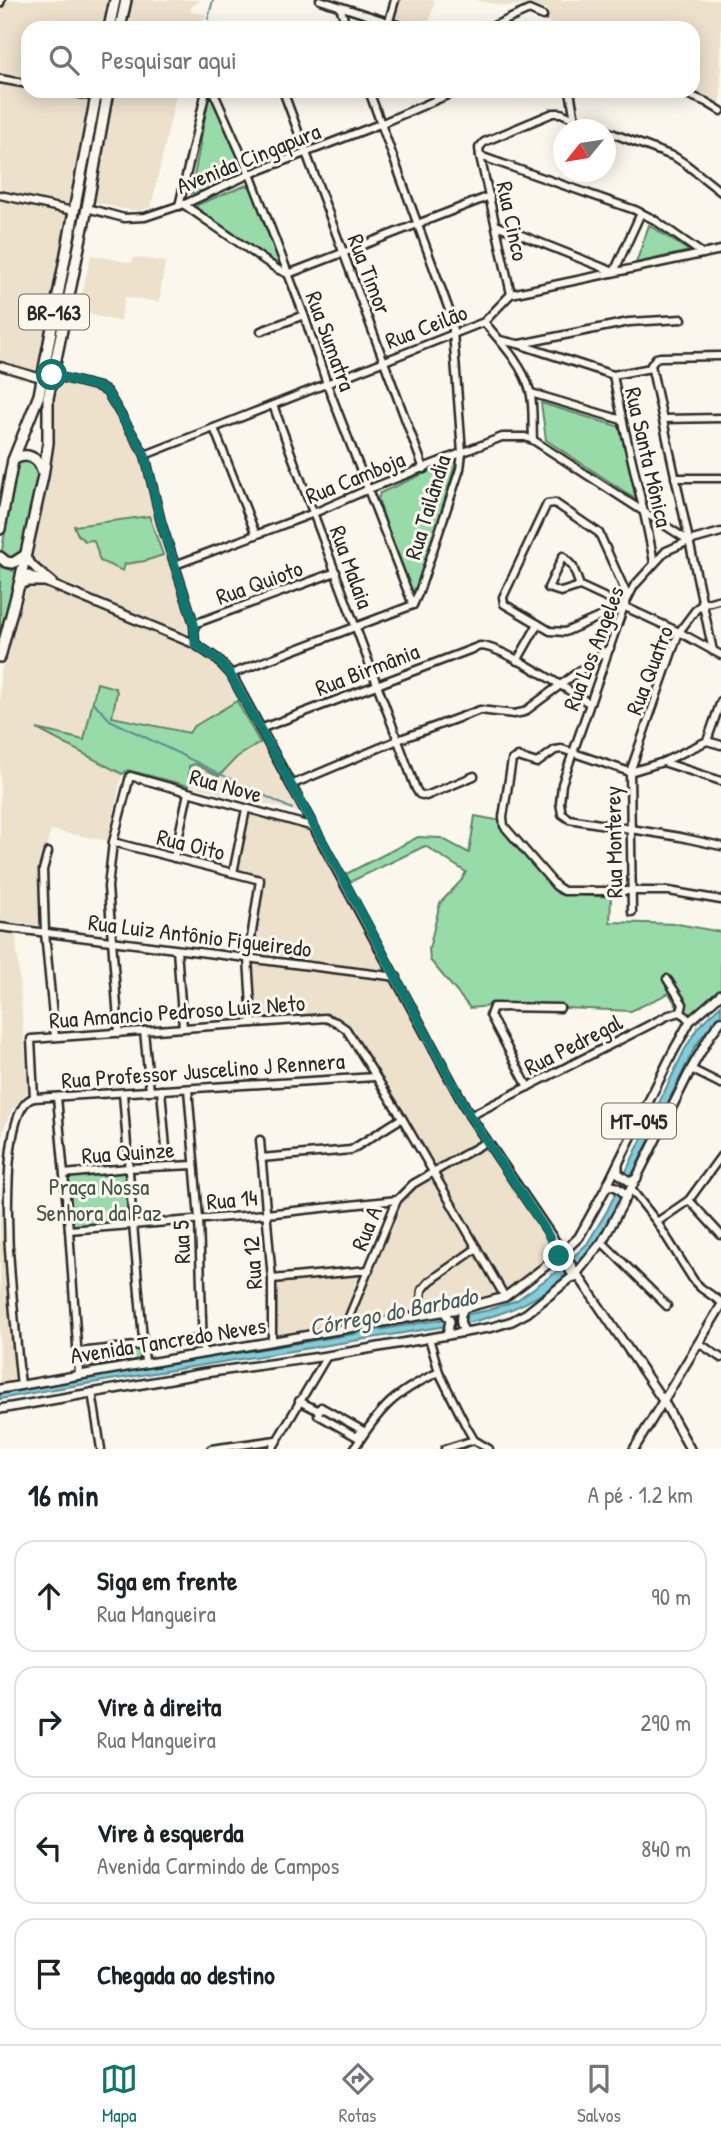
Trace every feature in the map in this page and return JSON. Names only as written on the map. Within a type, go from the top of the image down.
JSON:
[{"type":"highway","points":[[110,21],[115,0]]},
{"type":"highway","points":[[121,21],[125,0]]},
{"type":"highway","name":"BR-163","points":[[0,529],[13,460],[39,395],[96,98]]},
{"type":"highway","name":"BR-163","points":[[0,657],[43,476],[48,443],[48,398],[107,98]]},
{"type":"highway","points":[[13,460],[23,455],[30,456],[40,465],[43,476]]},
{"type":"highway","points":[[3,559],[13,563],[24,556]]},
{"type":"highway","points":[[3,559],[21,572]]},
{"type":"highway","points":[[19,585],[27,581],[43,581]]},
{"type":"main road","points":[[24,556],[55,585]]},
{"type":"main road","points":[[21,572],[195,644],[217,659],[230,674],[397,977],[470,1116],[664,1402],[690,1449]]},
{"type":"main road","name":"Avenida Tancredo Neves","points":[[0,1389],[464,1308],[505,1297],[563,1256],[579,1237],[610,1186],[619,1162],[690,1021],[721,994]]},
{"type":"main road","name":"MT-045","points":[[628,1190],[638,1177],[710,1034],[721,1021]]},
{"type":"main road","points":[[619,1162],[618,1173],[628,1190]]},
{"type":"main road","points":[[610,1186],[628,1190]]},
{"type":"main road","name":"Avenida Tancredo Neves","points":[[0,1409],[429,1338],[449,1328],[463,1330],[493,1327],[512,1321],[527,1313],[575,1273],[602,1242],[628,1190]]},
{"type":"main road","points":[[634,1449],[721,1304]]},
{"type":"main road","points":[[463,1330],[460,1317],[464,1308]]},
{"type":"main road","points":[[443,1311],[449,1328]]},
{"type":"street","points":[[320,0],[377,21]]},
{"type":"street","points":[[388,21],[395,0]]},
{"type":"street","points":[[340,7],[345,21]]},
{"type":"street","points":[[505,21],[529,10],[543,16]]},
{"type":"street","points":[[0,79],[21,83]]},
{"type":"street","points":[[204,98],[181,205],[288,274],[490,196]]},
{"type":"street","name":"Rua Sumatra","points":[[216,98],[250,174],[304,315],[409,606]]},
{"type":"street","name":"Rua Timor","points":[[286,98],[424,469]]},
{"type":"street","points":[[371,98],[416,226]]},
{"type":"street","name":"Avenida Cingapura","points":[[87,208],[124,218],[145,217],[181,205],[250,174],[441,98]]},
{"type":"street","points":[[571,98],[575,119]]},
{"type":"street","points":[[696,98],[721,111]]},
{"type":"street","points":[[573,119],[561,113],[553,113],[484,142],[480,148],[480,156],[641,213],[704,254]]},
{"type":"street","points":[[616,135],[675,157],[721,192]]},
{"type":"street","name":"Rua Cinco","points":[[480,156],[511,294]]},
{"type":"street","points":[[0,195],[73,211]]},
{"type":"street","points":[[614,272],[641,213]]},
{"type":"street","points":[[496,225],[614,272]]},
{"type":"street","name":"Rua Tailândia","points":[[409,606],[424,580],[463,453],[452,318],[416,226]]},
{"type":"street","points":[[511,294],[721,250]]},
{"type":"street","name":"Rua Ceilão","points":[[145,455],[484,322],[511,294]]},
{"type":"street","points":[[261,331],[304,315]]},
{"type":"street","points":[[518,344],[629,322],[682,319]]},
{"type":"street","points":[[484,322],[524,376],[531,393],[533,440],[689,541]]},
{"type":"street","name":"Rua Santa Mônica","points":[[500,341],[518,344],[613,375],[654,563]]},
{"type":"street","points":[[713,651],[651,368],[656,358],[665,356],[721,356]]},
{"type":"street","points":[[0,366],[41,378]]},
{"type":"street","points":[[613,375],[651,368]]},
{"type":"street","points":[[52,375],[99,387],[107,392],[145,455],[161,522],[194,624],[195,644]]},
{"type":"street","points":[[531,393],[622,419]]},
{"type":"street","name":"Rua Malaia","points":[[273,405],[419,794],[426,796],[474,776]]},
{"type":"street","points":[[663,419],[721,418]]},
{"type":"street","points":[[214,428],[256,535]]},
{"type":"street","name":"Rua Camboja","points":[[175,565],[314,513],[502,437],[533,440]]},
{"type":"street","points":[[675,478],[721,478]]},
{"type":"street","points":[[624,606],[565,632],[550,631],[504,604],[503,597],[547,504],[551,502],[599,533],[628,597]]},
{"type":"street","name":"Rua Los Angeles","points":[[629,829],[569,819],[562,814],[562,784],[628,597],[666,551],[721,532]]},
{"type":"street","points":[[580,586],[573,567],[564,556],[548,588],[561,593],[580,586],[679,632],[721,655]]},
{"type":"street","name":"Rua Quioto","points":[[194,624],[336,572]]},
{"type":"street","points":[[703,604],[721,599]]},
{"type":"street","name":"Rua Quatro","points":[[630,772],[679,632],[691,614],[703,604]]},
{"type":"street","points":[[230,674],[409,606]]},
{"type":"street","points":[[538,624],[517,661],[589,703]]},
{"type":"street","name":"Rua Birmânia","points":[[260,729],[480,646],[488,646],[517,661]]},
{"type":"street","points":[[291,785],[398,740],[480,710],[514,714],[524,712],[610,647]]},
{"type":"street","points":[[707,741],[721,701]]},
{"type":"street","points":[[721,745],[707,741],[663,762],[630,772],[562,749],[555,750],[537,763],[517,757],[512,761],[503,817],[504,826],[556,886],[564,891],[669,891],[721,900]]},
{"type":"street","points":[[663,762],[721,781]]},
{"type":"street","name":"Rua Monterey","points":[[630,772],[632,912]]},
{"type":"street","name":"Rua Nove","points":[[113,842],[130,776],[314,827]]},
{"type":"street","points":[[174,858],[188,793]]},
{"type":"street","points":[[233,873],[246,809]]},
{"type":"street","points":[[629,829],[721,846]]},
{"type":"street","points":[[113,842],[108,887],[119,1033]]},
{"type":"street","name":"Rua Oito","points":[[113,842],[260,880],[248,958]]},
{"type":"street","points":[[48,852],[43,870],[45,933],[55,1037]]},
{"type":"street","name":"Rua Luiz Antônio Figueiredo","points":[[0,927],[397,977]]},
{"type":"street","points":[[177,950],[183,1028]]},
{"type":"street","points":[[248,958],[252,1023]]},
{"type":"street","points":[[667,979],[683,1004],[681,1012],[690,1021]]},
{"type":"street","points":[[528,1087],[489,1015],[490,1010],[493,1007],[561,1008]]},
{"type":"street","name":"Rua Pedregal","points":[[470,1116],[669,1015],[681,1012]]},
{"type":"street","name":"Rua Amancio Pedroso Luiz Neto","points":[[34,1098],[31,1039],[325,1018],[346,1029],[375,1077]]},
{"type":"street","points":[[144,1031],[150,1091]]},
{"type":"street","points":[[691,1069],[721,1084]]},
{"type":"street","points":[[375,1077],[402,1118],[505,1297]]},
{"type":"street","name":"Rua Professor Juscelino J Rennera","points":[[34,1098],[375,1077]]},
{"type":"street","name":"Rua 5","points":[[188,1089],[198,1219],[203,1352]]},
{"type":"street","points":[[161,1090],[166,1148]]},
{"type":"street","points":[[123,1093],[145,1362]]},
{"type":"street","points":[[57,1097],[79,1374]]},
{"type":"street","points":[[21,1385],[3,1213],[2,1161],[5,1139],[13,1116],[23,1102],[34,1098]]},
{"type":"street","points":[[261,1158],[351,1150],[402,1118]]},
{"type":"street","name":"Rua 12","points":[[260,1140],[272,1279],[272,1342]]},
{"type":"street","name":"Rua A","points":[[344,1329],[397,1200],[413,1184],[486,1142]]},
{"type":"street","points":[[657,1222],[689,1200],[721,1156]]},
{"type":"street","name":"Rua Quinze","points":[[64,1174],[194,1165]]},
{"type":"street","points":[[628,1190],[657,1222],[694,1281],[721,1304]]},
{"type":"street","name":"Rua 14","points":[[69,1230],[397,1200]]},
{"type":"street","points":[[689,1200],[721,1236]]},
{"type":"street","points":[[602,1242],[667,1306]]},
{"type":"street","points":[[419,1315],[422,1290],[477,1248]]},
{"type":"street","points":[[272,1279],[369,1270]]},
{"type":"street","points":[[429,1338],[439,1372],[474,1440],[489,1449]]},
{"type":"street","points":[[78,1352],[202,1339]]},
{"type":"street","points":[[699,1343],[721,1358]]},
{"type":"street","points":[[272,1449],[327,1356]]},
{"type":"street","points":[[354,1449],[374,1418],[398,1394],[439,1372]]},
{"type":"street","points":[[92,1392],[101,1449]]},
{"type":"street","points":[[299,1401],[319,1411]]},
{"type":"street","points":[[321,1407],[362,1430],[357,1437],[318,1415],[319,1411],[321,1407]]},
{"type":"street","points":[[211,1449],[276,1440]]},
{"type":"street","points":[[444,1449],[474,1440]]},
{"type":"shaded area","points":[[2,0],[109,0],[105,21],[21,21],[21,80],[0,76]]},
{"type":"shaded area","points":[[129,0],[201,0],[191,7],[191,12],[206,14],[204,21],[125,21]]},
{"type":"shaded area","points":[[400,0],[435,0],[430,21],[394,19]]},
{"type":"shaded area","points":[[474,0],[721,0],[721,106],[700,95],[700,21],[548,21],[545,9],[529,5],[505,6]]},
{"type":"shaded area","points":[[0,83],[21,87],[21,98],[92,98],[71,207],[0,190]]},
{"type":"shaded area","points":[[111,98],[175,98],[151,207],[140,211],[91,201]]},
{"type":"shaded area","points":[[0,199],[69,214],[39,373],[0,362]]},
{"type":"shaded area","points":[[91,255],[132,263],[134,257],[165,262],[159,302],[125,297],[120,322],[78,311]]},
{"type":"shaded area","points":[[55,378],[100,390],[107,396],[141,452],[153,507],[190,628],[188,636],[46,575],[35,564],[32,554],[52,449],[51,405]]},
{"type":"shaded area","points":[[32,583],[51,586],[209,656],[229,677],[302,813],[127,770],[122,774],[108,841],[51,830],[40,871],[42,926],[0,921],[0,674],[27,586]]},
{"type":"shaded area","points":[[249,811],[312,828],[385,970],[252,954],[263,876],[239,869]]},
{"type":"shaded area","points":[[0,930],[15,931],[16,936],[28,1091],[12,1110],[4,1127],[0,1152]]},
{"type":"shaded area","points":[[250,961],[394,979],[482,1140],[434,1168],[341,1019],[320,1013],[257,1018]]},
{"type":"shaded area","points":[[486,1145],[548,1236],[556,1255],[506,1293],[438,1172]]},
{"type":"shaded area","points":[[433,1177],[473,1248],[425,1283],[417,1313],[350,1325],[399,1205],[405,1195],[418,1184]]},
{"type":"shaded area","points":[[0,1203],[16,1379],[0,1383]]},
{"type":"shaded area","points":[[476,1252],[500,1295],[426,1312],[426,1292],[433,1283]]},
{"type":"shaded area","points":[[365,1273],[343,1327],[276,1339],[274,1281]]},
{"type":"green space","points":[[209,98],[212,98],[245,169],[241,174],[195,194],[191,193]]},
{"type":"green space","points":[[246,185],[252,188],[281,264],[279,267],[196,209],[197,205]]},
{"type":"green space","points":[[649,225],[689,251],[636,263]]},
{"type":"green space","points":[[541,403],[620,427],[636,499],[546,440]]},
{"type":"green space","points":[[27,457],[39,467],[22,554],[11,561],[3,555],[2,550],[16,463]]},
{"type":"green space","points":[[457,459],[417,594],[410,594],[378,499],[380,493]]},
{"type":"green space","points":[[149,516],[163,555],[125,564],[123,571],[100,561],[93,540],[85,541],[74,526]]},
{"type":"green space","points":[[0,565],[20,574],[0,632]]},
{"type":"green space","points":[[97,683],[115,688],[117,692],[112,717],[189,733],[193,727],[237,701],[260,743],[237,757],[219,776],[195,764],[189,766],[189,786],[128,770],[122,774],[37,729],[84,740]]},
{"type":"green space","points":[[475,816],[502,821],[500,828],[558,894],[611,897],[610,922],[678,924],[721,932],[721,991],[696,1009],[693,1016],[679,1010],[669,993],[631,1011],[501,1005],[470,1008],[430,960],[429,949],[440,903],[466,872],[425,846],[350,882],[346,874],[418,837],[441,838],[469,853]]},
{"type":"green space","name":"Praça Nossa Senhora da Paz","points":[[126,1171],[131,1224],[71,1228],[66,1176]]},
{"type":"green space","points":[[140,1349],[141,1359],[84,1367],[83,1355]]},
{"type":"water","points":[[721,1005],[721,1015],[695,1047],[606,1228],[565,1277],[531,1300],[513,1309],[471,1322],[0,1399],[0,1392],[445,1319],[489,1310],[517,1300],[559,1270],[587,1244],[607,1211],[684,1051],[698,1027]]},
{"type":"waterway","points":[[208,19],[213,0]]},
{"type":"waterway","points":[[94,703],[110,720],[292,809]]},
{"type":"route","points":[[52,375],[99,387],[107,392],[118,407],[145,455],[161,522],[194,624],[195,644],[217,659],[230,674],[470,1116],[545,1229],[559,1256]]},
{"type":"water label","name":"Córrego do Barbado","points":[[393,1311]]}]
